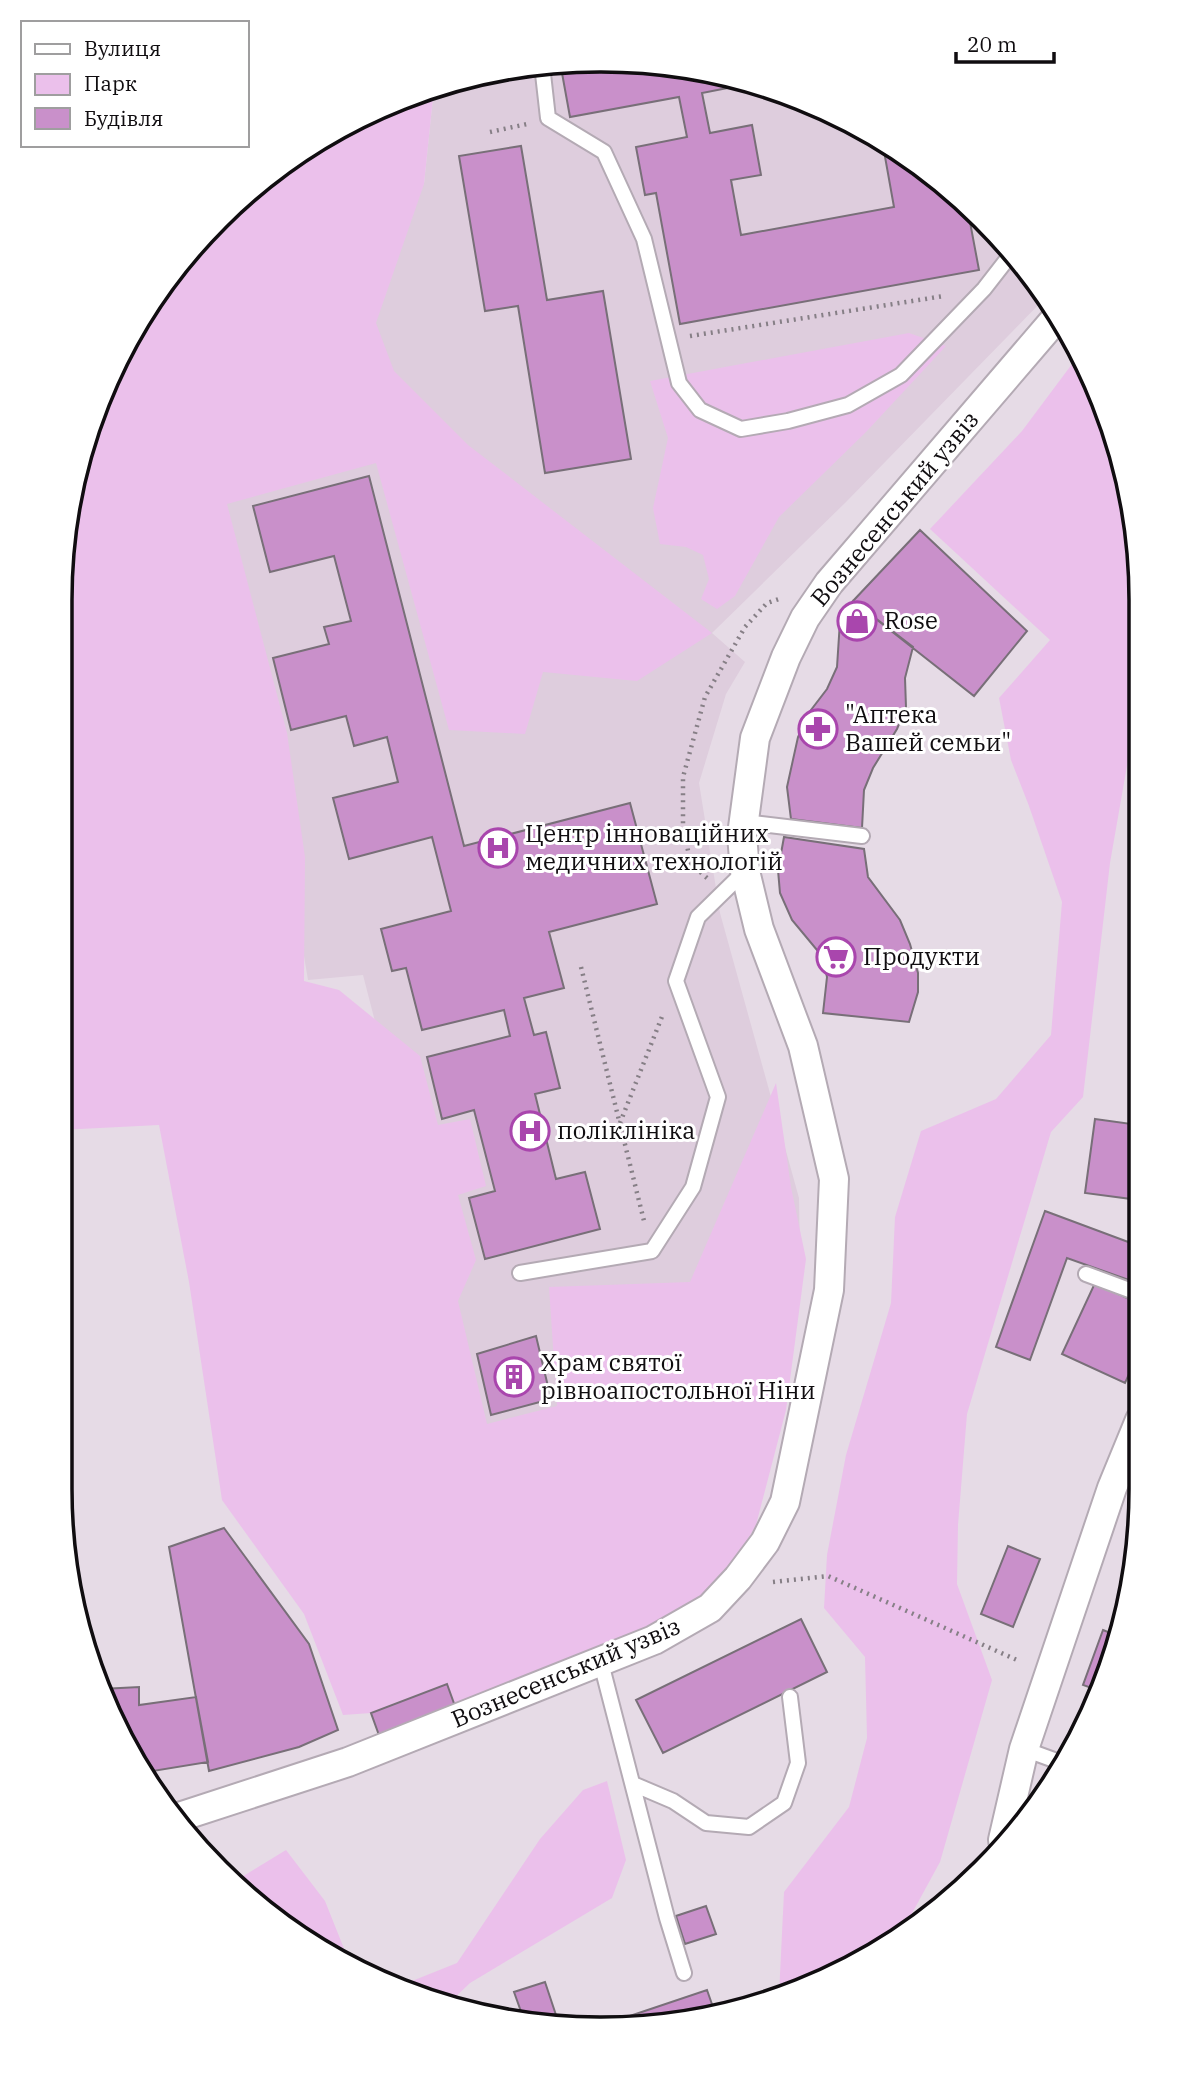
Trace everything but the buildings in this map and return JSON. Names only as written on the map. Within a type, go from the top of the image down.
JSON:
[{"type":"street","name":"Вознесенський узвіз","points":[[185,1815],[348,1762],[654,1640],[710,1608],[738,1578],[765,1542],[786,1502],[829,1290],[834,1179],[803,1046],[759,929],[745,871],[742,835],[755,738],[786,657],[805,618],[829,583],[1051,324]]},
{"type":"street","points":[[1006,1827],[1024,1749],[1112,1488],[1129,1447]]},
{"type":"lane","points":[[543,75],[548,118],[604,152],[644,239],[679,383],[700,410],[741,429],[788,421],[848,405],[901,375],[984,289],[1006,261]]},
{"type":"lane","points":[[744,822],[862,836]]},
{"type":"lane","points":[[520,1273],[652,1251],[693,1187],[718,1097],[676,981],[698,917],[745,871]]},
{"type":"lane","points":[[1086,1275],[1129,1290]]},
{"type":"lane","points":[[601,1663],[667,1918],[684,1973]]},
{"type":"lane","points":[[633,1784],[673,1801],[706,1823],[749,1827],[784,1803],[797,1763],[790,1696]]},
{"type":"lane","points":[[1024,1749],[1054,1760]]},
{"type":"path","points":[[490,132],[548,118]]},
{"type":"path","points":[[669,340],[984,289]]},
{"type":"path","points":[[724,892],[691,864],[683,828],[683,777],[705,697],[746,626],[767,603],[829,583]]},
{"type":"path","points":[[581,967],[652,1251]]},
{"type":"path","points":[[620,1125],[676,981]]},
{"type":"path","points":[[770,1583],[828,1576],[1017,1660]]},
{"type":"shaded area","name":"Центр інноваційних медичних технологій","points":[[566,73],[635,73],[704,82],[803,112],[834,126],[894,161],[949,203],[974,227],[998,252],[1038,305],[846,502],[712,633],[745,662],[726,694],[699,783],[720,913],[799,1198],[800,1262],[499,1502],[363,975],[308,980],[270,752],[181,341],[424,184],[433,99],[497,82]]},
{"type":"green space","points":[[433,99],[424,184],[376,323],[394,371],[468,445],[712,633],[637,681],[543,672],[525,734],[449,730],[376,463],[227,504],[287,733],[305,857],[304,981],[339,990],[420,1056],[438,1125],[470,1119],[486,1186],[458,1195],[476,1260],[458,1301],[487,1424],[557,1406],[549,1287],[690,1282],[776,1083],[791,1187],[806,1259],[786,1410],[756,1525],[732,1567],[698,1598],[621,1641],[455,1704],[447,1684],[371,1713],[343,1715],[304,1614],[222,1500],[189,1282],[159,1125],[72,1129],[72,600],[76,531],[90,464],[112,398],[126,367],[161,307],[203,252],[252,203],[307,161],[367,126]]},
{"type":"green space","points":[[909,333],[946,346],[866,432],[779,517],[735,596],[717,609],[701,599],[709,579],[703,555],[686,547],[660,544],[653,508],[668,438],[650,381]]},
{"type":"green space","points":[[1073,363],[1101,431],[1119,497],[1125,531],[1129,600],[1129,754],[1110,863],[1083,1097],[1051,1132],[967,1414],[958,1525],[957,1584],[992,1680],[940,1862],[910,1916],[834,1963],[779,1986],[784,1892],[849,1807],[867,1738],[865,1657],[824,1608],[827,1555],[846,1455],[891,1303],[895,1217],[921,1131],[996,1099],[1051,1035],[1062,902],[1011,760],[999,698],[1050,640],[930,529],[1022,431]]},
{"type":"green space","points":[[607,1781],[626,1860],[612,1898],[470,1983],[456,1997],[411,1982],[457,1963],[540,1839],[583,1790]]},
{"type":"green space","points":[[286,1850],[325,1901],[345,1951],[279,1908],[242,1877]]},
{"type":"place","name":"Rose","points":[[857,621]]},
{"type":"place","name":"\"Аптека Вашей семьи\"","points":[[818,729]]},
{"type":"place","name":"Центр інноваційних медичних технологій","points":[[498,848]]},
{"type":"place","name":"Продукти","points":[[836,957]]},
{"type":"place","name":"поліклініка","points":[[530,1131]]},
{"type":"place","name":"Храм святої рівноапостольної Ніни","points":[[514,1377]]}]
